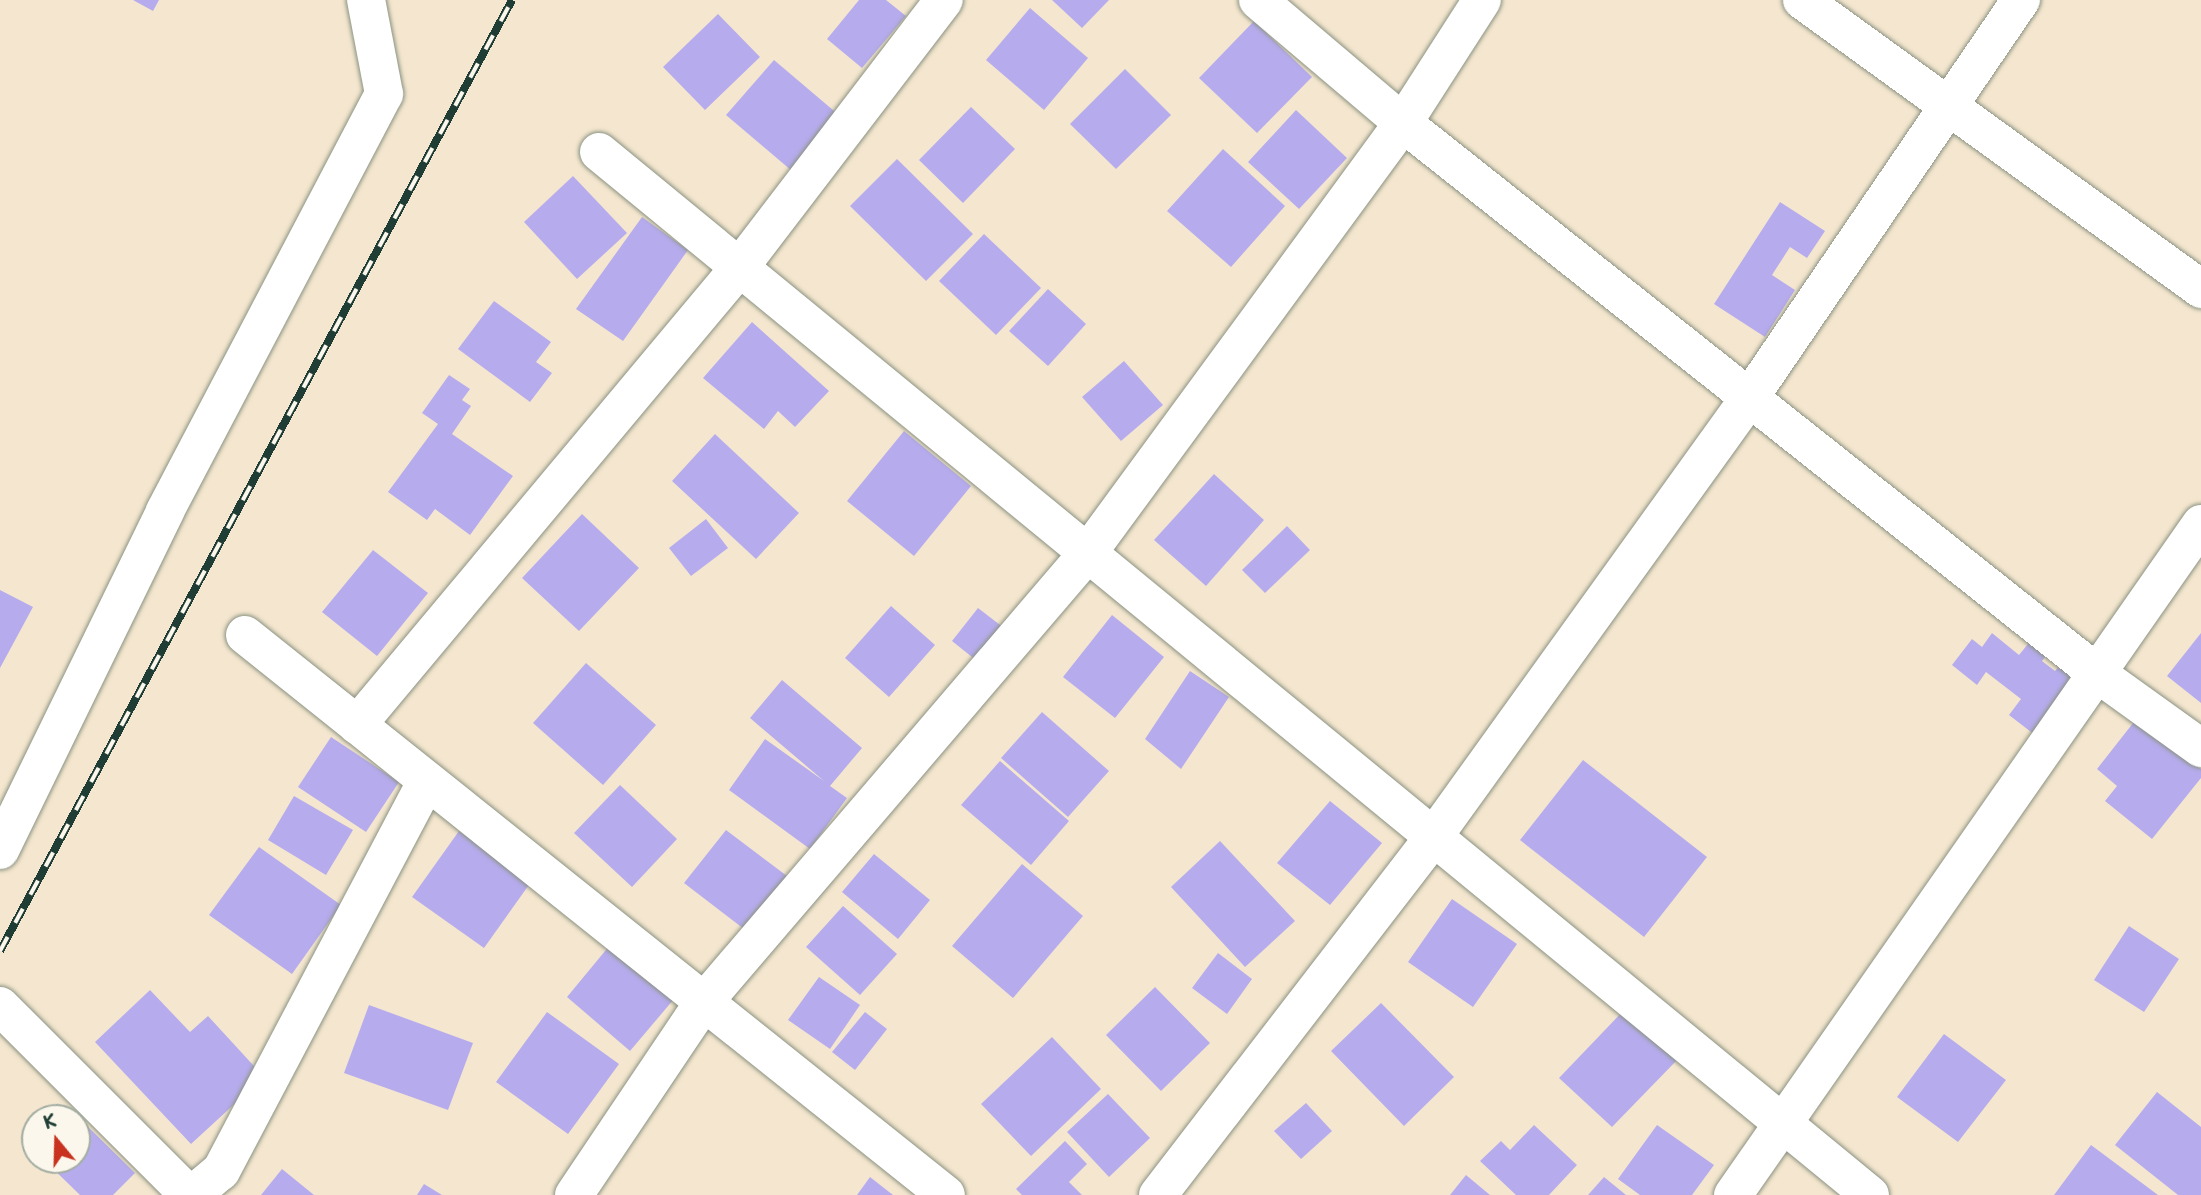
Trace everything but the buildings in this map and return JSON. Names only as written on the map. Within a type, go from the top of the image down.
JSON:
[{"type":"street","points":[[5,825],[165,511],[384,94],[366,0]]},
{"type":"street","points":[[357,725],[739,268],[944,0]]},
{"type":"street","points":[[1258,0],[1403,123],[2098,674],[2201,748]]},
{"type":"street","points":[[574,1195],[703,1003],[1087,554],[1403,123],[1482,0]]},
{"type":"street","points":[[1802,0],[2201,289]]},
{"type":"street","points":[[1158,1195],[1434,835],[1749,397],[2021,0]]},
{"type":"street","points":[[599,152],[1870,1195]]},
{"type":"street","points":[[1733,1195],[2201,524]]},
{"type":"street","points":[[245,635],[946,1195]]},
{"type":"street","points":[[0,1006],[191,1195],[221,1171],[427,781]]},
{"type":"railway","points":[[0,951],[512,0]]}]
